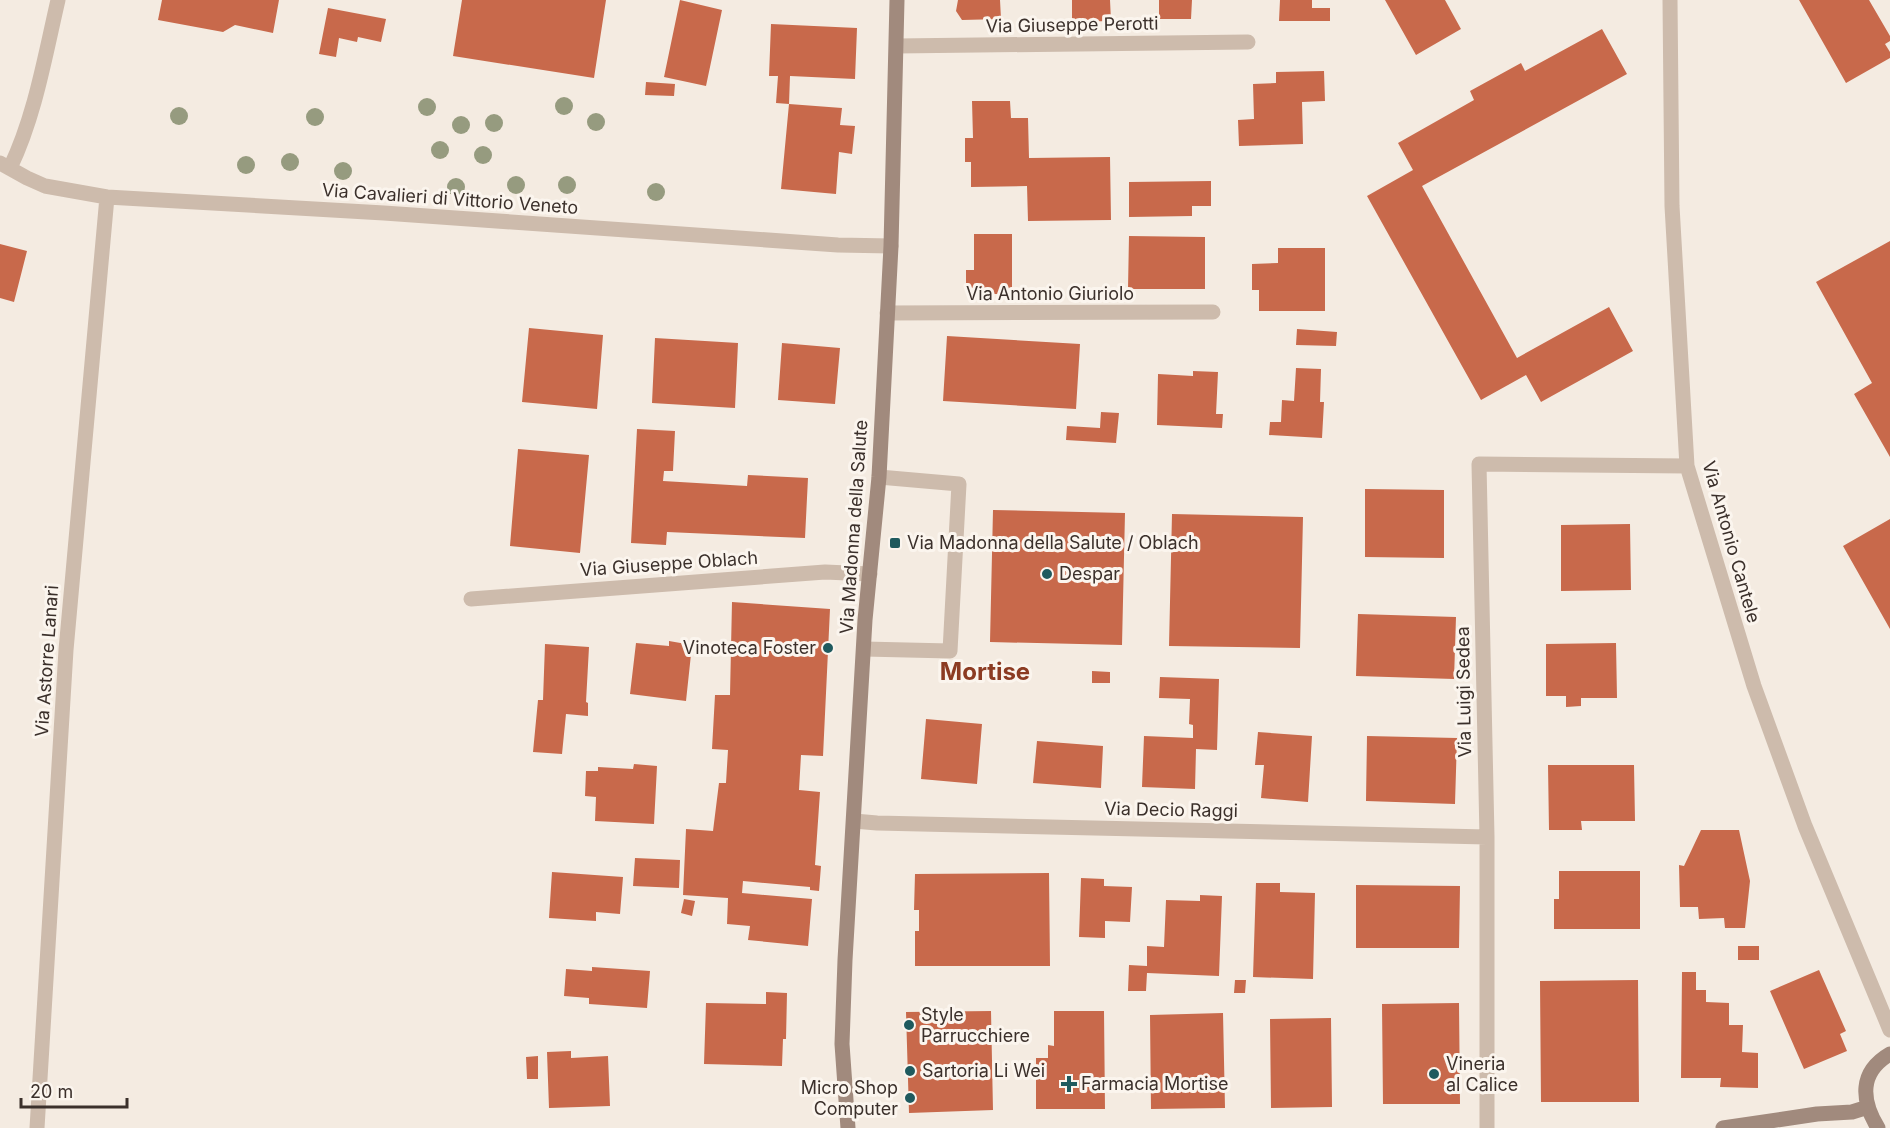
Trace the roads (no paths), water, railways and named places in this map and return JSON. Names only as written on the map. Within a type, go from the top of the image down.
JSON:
[{"type":"street","name":"Via Cavalieri di Vittorio Veneto","points":[[58,0],[33,107],[20,147],[5,165],[45,186],[107,197],[396,214],[838,245],[891,246]]},
{"type":"street","name":"Via Madonna della Salute","points":[[848,1128],[842,1044],[845,960],[864,649],[879,477],[891,246],[897,0]]},
{"type":"street","name":"Via Antonio Cantele","points":[[1670,0],[1672,207],[1687,466],[1754,686],[1805,826],[1890,1030]]},
{"type":"street","name":"Via Giuseppe Perotti","points":[[897,46],[1248,42]]},
{"type":"street","name":"Via Astorre Lanari","points":[[37,1128],[66,650],[107,197]]},
{"type":"street","name":"Via Antonio Giuriolo","points":[[887,313],[1213,312]]},
{"type":"street","name":"Via Luigi Sedea","points":[[1487,1128],[1487,837],[1479,464],[1687,466]]},
{"type":"street","points":[[864,649],[950,651],[959,484],[879,477]]},
{"type":"street","name":"Via Giuseppe Oblach","points":[[471,599],[825,572],[870,574]]},
{"type":"street","name":"Via Decio Raggi","points":[[854,821],[1487,837]]},
{"type":"street","points":[[1878,1128],[1868,1107],[1867,1078],[1878,1063],[1890,1054]]},
{"type":"street","points":[[1723,1128],[1817,1114],[1851,1112],[1868,1107]]},
{"type":"place","name":"Via Madonna della Salute / Oblach","points":[[895,543]]},
{"type":"place","name":"Despar","points":[[1047,574]]},
{"type":"place","name":"Vinoteca Foster","points":[[828,648]]},
{"type":"place","name":"Style Parrucchiere","points":[[909,1025]]},
{"type":"place","name":"Sartoria Li Wei","points":[[910,1071]]},
{"type":"place","name":"Vineria al Calice","points":[[1434,1074]]},
{"type":"place","name":"Farmacia Mortise","points":[[1069,1084]]},
{"type":"place","name":"Micro Shop Computer","points":[[910,1098]]},
{"type":"district","name":"Mortise","points":[[985,672]]}]
